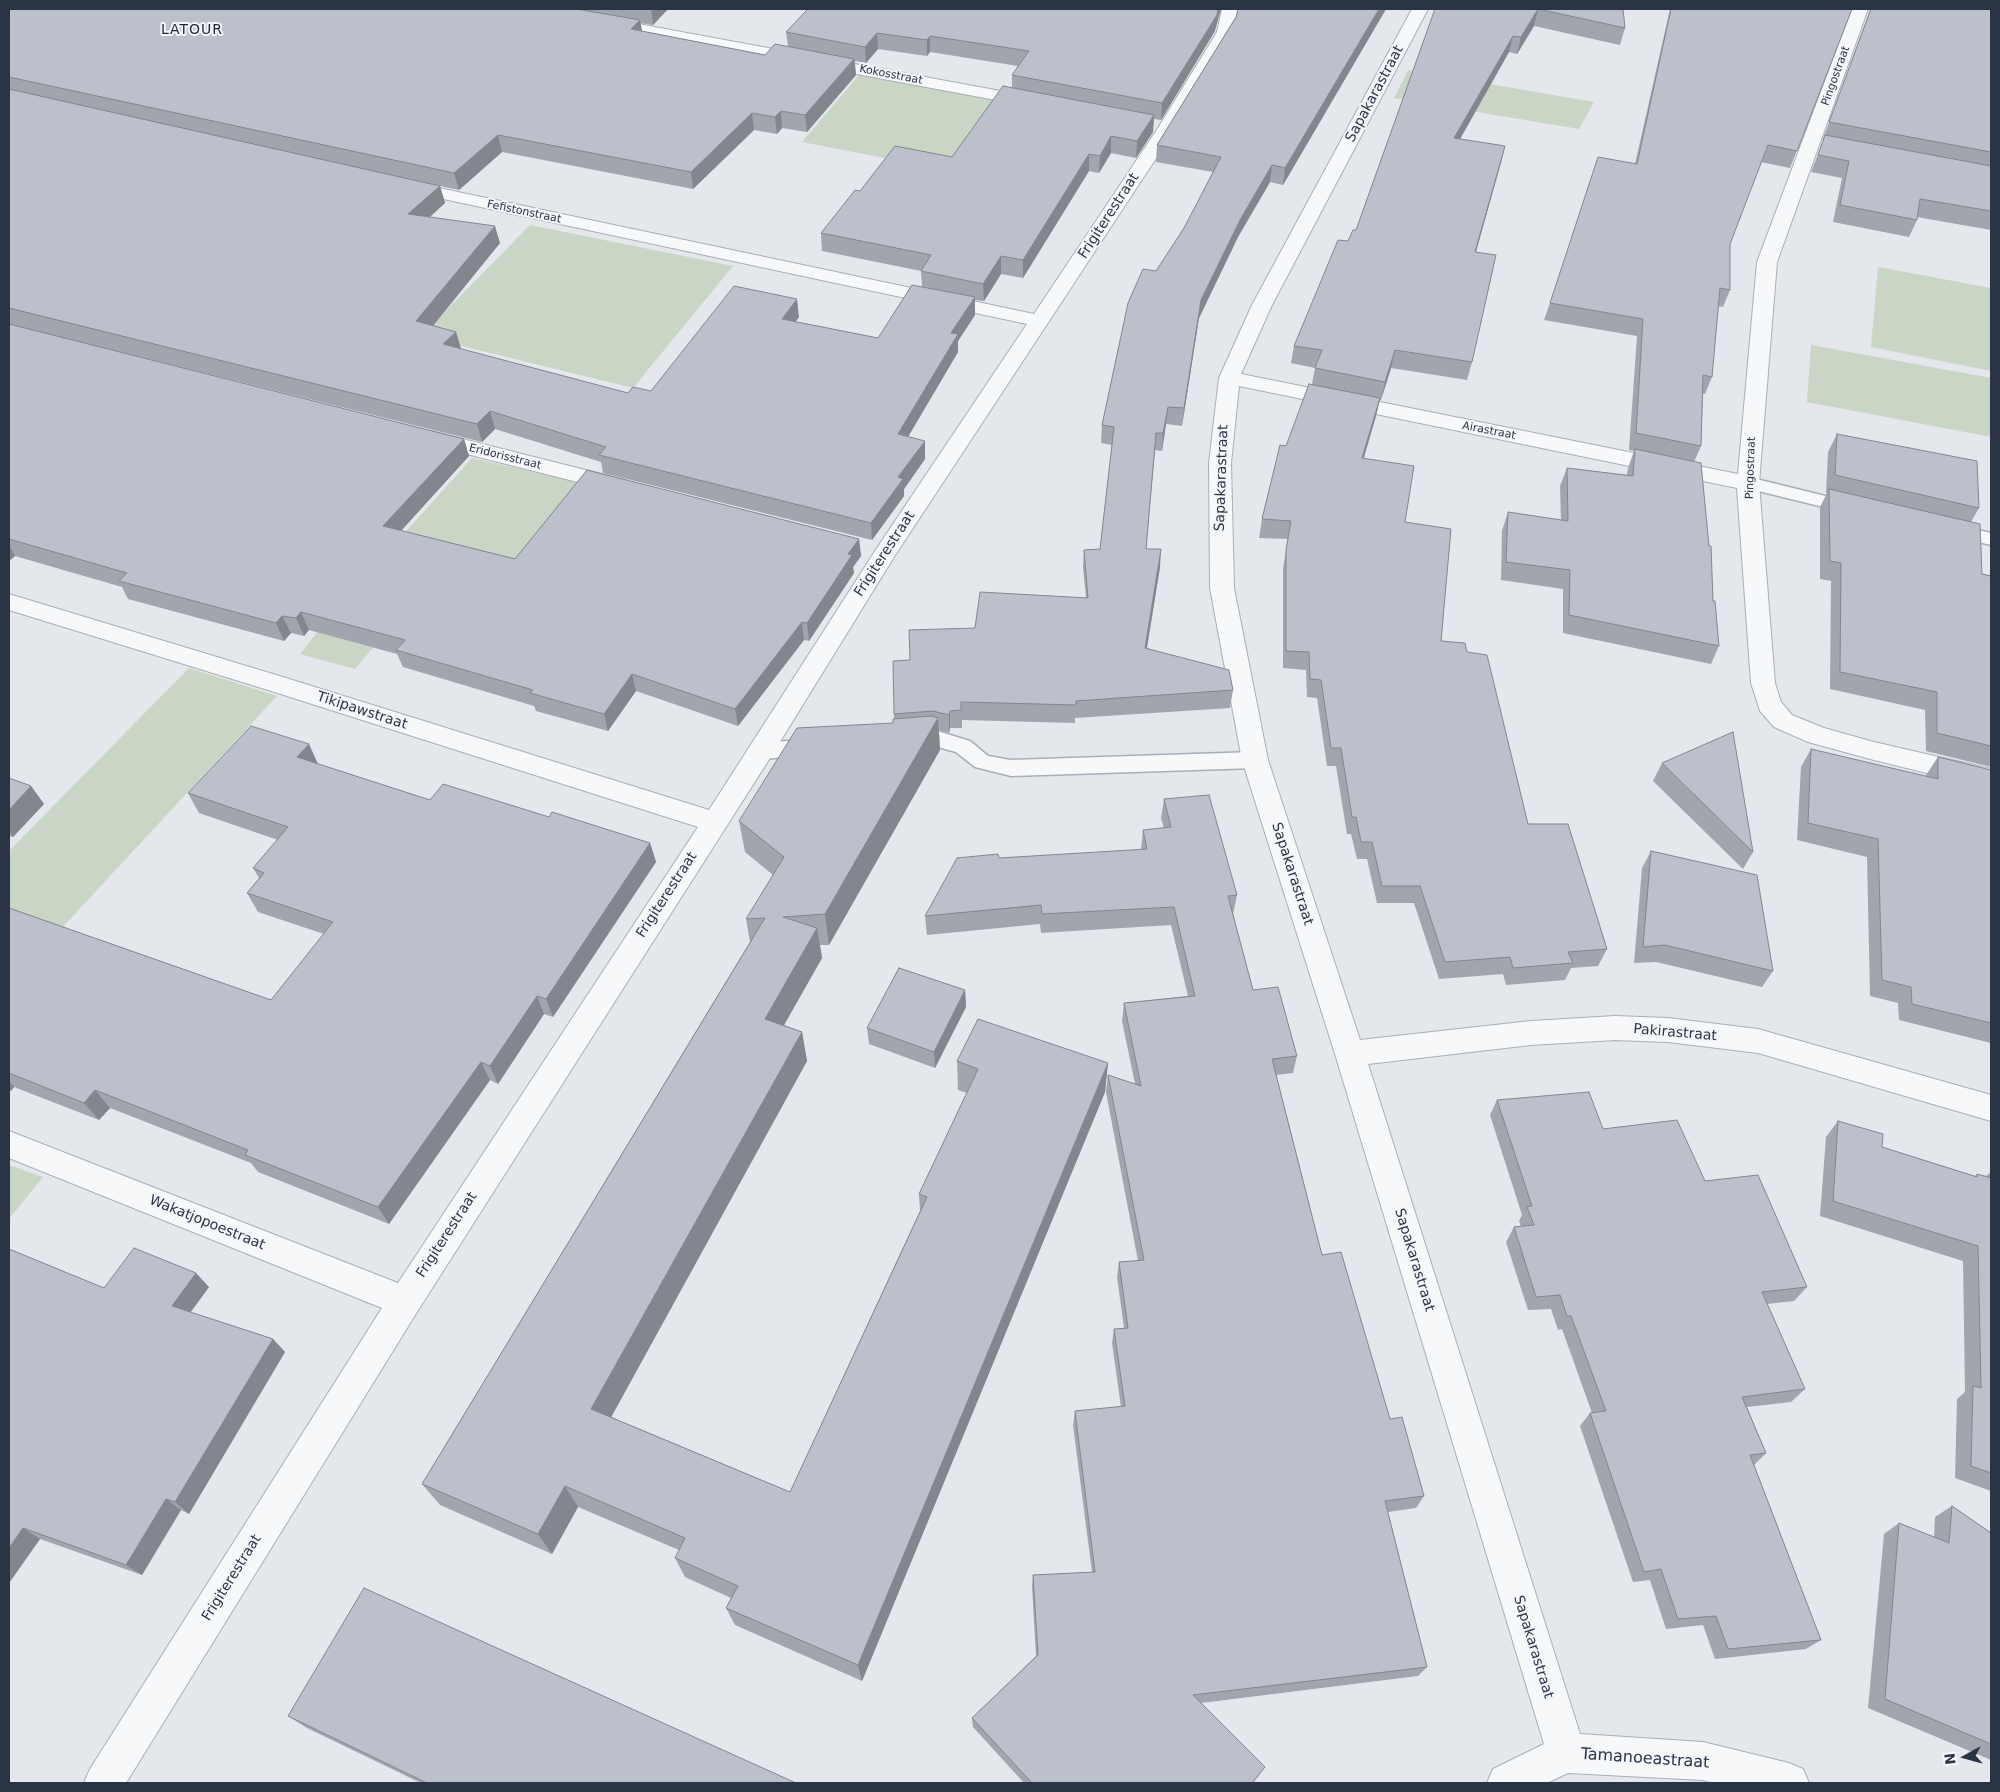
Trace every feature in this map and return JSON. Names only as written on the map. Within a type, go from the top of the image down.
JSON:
[{"type":"street","name":"Frigiterestraat","points":[[104,1783],[405,1301],[761,751],[875,551],[1040,321],[1157,126],[1224,32],[1230,9]]},
{"type":"street","name":"Sapakarastraat","points":[[1420,9],[1262,305],[1229,378],[1220,463],[1222,588],[1255,760],[1350,1054],[1566,1753]]},
{"type":"street","name":"Pingostraat","points":[[1860,9],[1821,146],[1784,214],[1767,262],[1748,483],[1763,683],[1769,705],[1783,721],[1817,735],[1874,751],[1991,779]]},
{"type":"street","name":"Kokosstraat","points":[[595,21],[1051,106]]},
{"type":"street","name":"Fefistonstraat","points":[[386,182],[1040,321]]},
{"type":"street","name":"Airastraat","points":[[1229,378],[1748,483]]},
{"type":"street","name":"Eridorisstraat","points":[[413,434],[634,490]]},
{"type":"street","name":"Tikipawstraat","points":[[9,602],[277,684],[714,822]]},
{"type":"street","name":"Pakirastraat","points":[[1350,1054],[1531,1033],[1615,1028],[1668,1030],[1758,1041],[1991,1108]]},
{"type":"street","name":"Wakatjopoestraat","points":[[9,1144],[405,1301]]},
{"type":"street","name":"Tamanoeastraat","points":[[1507,1783],[1566,1753],[1703,1761],[1789,1783]]},
{"type":"lane","points":[[1748,483],[1868,511]]},
{"type":"lane","points":[[1934,526],[1991,539]]},
{"type":"lane","points":[[886,742],[934,738],[963,746],[982,762],[1011,768],[1255,760]]},
{"type":"lane","points":[[761,751],[838,746]]},
{"type":"green space","points":[[1408,70],[1594,102],[1579,129],[1394,98]]},
{"type":"green space","points":[[859,75],[999,100],[946,170],[802,142]]},
{"type":"green space","points":[[530,225],[733,266],[633,388],[421,336]]},
{"type":"green space","points":[[1878,267],[1991,288],[1991,371],[1871,347]]},
{"type":"green space","points":[[1811,345],[1991,378],[1991,437],[1807,402]]},
{"type":"green space","points":[[472,458],[586,484],[513,567],[452,554],[355,669],[300,654],[385,546],[392,547]]},
{"type":"green space","points":[[189,668],[277,696],[59,931],[9,913],[9,851]]},
{"type":"green space","points":[[9,1165],[43,1177],[9,1219]]},
{"type":"building","points":[[9,9],[576,9],[640,20],[631,29],[765,55],[775,44],[854,59],[805,115],[781,111],[775,117],[752,113],[691,172],[498,135],[454,173],[9,77]]},
{"type":"building","points":[[808,9],[1218,9],[1217,15],[1162,103],[1012,75],[1029,51],[930,36],[927,40],[877,33],[865,47],[786,32]]},
{"type":"building","points":[[1238,9],[1379,9],[1285,168],[1272,165],[1240,220],[1201,300],[1184,408],[1168,407],[1163,433],[1156,433],[1146,549],[1161,549],[1145,648],[1229,670],[1233,690],[1076,701],[1076,705],[961,702],[961,710],[950,711],[949,715],[933,711],[894,714],[893,661],[910,660],[909,630],[975,628],[980,592],[1088,598],[1084,550],[1100,549],[1114,427],[1102,425],[1128,303],[1143,269],[1156,271],[1184,228],[1221,157],[1157,145],[1236,17]]},
{"type":"building","points":[[1435,9],[1538,9],[1521,37],[1513,36],[1454,138],[1505,146],[1475,252],[1496,255],[1472,362],[1395,350],[1385,382],[1315,368],[1322,350],[1294,346],[1338,240],[1348,241],[1353,230],[1356,230]]},
{"type":"building","points":[[1538,9],[1623,9],[1625,28]]},
{"type":"building","points":[[1671,9],[1852,9],[1797,151],[1768,145],[1730,244],[1730,290],[1720,288],[1712,377],[1703,375],[1701,446],[1636,433],[1643,319],[1550,303],[1598,157],[1637,164]]},
{"type":"building","points":[[1871,9],[1991,9],[1991,152],[1829,122]]},
{"type":"building","points":[[1003,86],[1154,115],[1137,141],[1111,136],[1100,156],[1089,154],[1023,260],[1001,256],[983,284],[921,271],[931,255],[821,233],[855,190],[860,191],[895,146],[952,157]]},
{"type":"building","points":[[9,89],[440,186],[408,214],[495,226],[416,321],[456,332],[443,344],[628,393],[633,387],[651,391],[734,286],[797,299],[782,319],[878,338],[912,285],[975,297],[951,333],[958,334],[898,434],[925,441],[898,477],[903,479],[871,523],[599,455],[606,447],[490,411],[477,424],[9,308]]},
{"type":"building","points":[[1825,135],[1991,166],[1991,211],[1920,199],[1917,220],[1840,205],[1849,161],[1818,155]]},
{"type":"building","points":[[9,324],[464,439],[383,526],[515,559],[587,470],[859,539],[848,554],[852,555],[807,623],[802,622],[735,709],[632,674],[604,714],[530,693],[533,690],[396,650],[405,640],[301,612],[296,618],[282,616],[276,623],[119,581],[127,573],[9,539]]},
{"type":"building","points":[[1309,384],[1380,398],[1362,458],[1414,466],[1405,522],[1451,529],[1441,641],[1465,643],[1467,652],[1487,655],[1528,824],[1568,824],[1607,949],[1568,952],[1573,963],[1513,968],[1510,957],[1445,962],[1420,886],[1382,886],[1372,842],[1361,842],[1356,817],[1352,817],[1341,748],[1331,748],[1321,680],[1310,679],[1309,652],[1286,651],[1286,550],[1291,521],[1262,519],[1280,445],[1286,446]]},
{"type":"building","points":[[1837,434],[1977,461],[1979,508],[1835,475]]},
{"type":"building","points":[[1635,449],[1701,463],[1709,546],[1711,546],[1713,601],[1715,601],[1719,646],[1569,615],[1570,570],[1506,562],[1508,512],[1568,521],[1567,468],[1633,476]]},
{"type":"building","points":[[1829,489],[1980,524],[1982,574],[1991,576],[1991,746],[1937,733],[1937,692],[1840,672],[1841,563],[1830,561]]},
{"type":"building","points":[[932,716],[938,718],[825,914],[783,917],[817,928],[765,1019],[802,1032],[591,1409],[790,1492],[927,1197],[919,1194],[978,1069],[957,1061],[978,1019],[1108,1063],[858,1665],[726,1608],[738,1586],[675,1558],[685,1538],[565,1486],[538,1534],[422,1484],[765,918],[746,919],[784,857],[739,821],[797,728],[893,723],[893,719]]},
{"type":"building","points":[[251,726],[309,744],[297,757],[430,800],[443,784],[549,817],[552,812],[650,843],[546,999],[537,996],[490,1066],[481,1062],[378,1207],[245,1155],[248,1150],[95,1090],[84,1103],[9,1073],[9,908],[271,1000],[333,922],[247,893],[264,873],[253,868],[288,827],[188,793]]},
{"type":"building","points":[[1733,732],[1753,852],[1662,763]]},
{"type":"building","points":[[1811,749],[1938,779],[1938,757],[1991,770],[1991,1023],[1912,1004],[1911,987],[1882,980],[1878,839],[1808,823]]},
{"type":"building","points":[[9,778],[31,786],[9,810]]},
{"type":"building","points":[[1209,795],[1237,895],[1228,896],[1253,990],[1278,987],[1297,1056],[1272,1059],[1322,1255],[1341,1252],[1390,1419],[1402,1417],[1424,1496],[1385,1501],[1427,1667],[1193,1695],[1265,1767],[1252,1783],[1032,1783],[972,1718],[1038,1655],[1033,1575],[1095,1572],[1075,1411],[1125,1406],[1114,1329],[1128,1328],[1119,1262],[1144,1260],[1108,1075],[1141,1086],[1124,1003],[1195,996],[1174,907],[1042,914],[1041,905],[925,916],[957,858],[998,854],[999,858],[1147,849],[1143,830],[1171,827],[1164,799]]},
{"type":"building","points":[[1651,851],[1757,875],[1773,971],[1665,945],[1643,947]]},
{"type":"building","points":[[899,968],[965,990],[934,1052],[867,1028]]},
{"type":"building","points":[[1589,1092],[1603,1129],[1677,1120],[1705,1181],[1758,1175],[1807,1287],[1762,1292],[1805,1389],[1742,1397],[1766,1453],[1750,1455],[1821,1640],[1728,1649],[1716,1616],[1678,1619],[1661,1569],[1644,1572],[1590,1413],[1606,1411],[1571,1316],[1567,1316],[1560,1295],[1536,1297],[1514,1227],[1534,1225],[1527,1207],[1532,1206],[1497,1100]]},
{"type":"building","points":[[1838,1121],[1883,1134],[1882,1147],[1977,1177],[1977,1174],[1991,1178],[1991,1473],[1971,1466],[1973,1386],[1981,1388],[1978,1246],[1833,1201]]},
{"type":"building","points":[[134,1248],[196,1273],[172,1306],[273,1339],[175,1502],[166,1499],[126,1565],[23,1528],[9,1548],[9,1249],[104,1288]]},
{"type":"building","points":[[1952,1506],[1991,1533],[1991,1744],[1885,1699],[1899,1523],[1949,1543]]},
{"type":"building","points":[[364,1588],[796,1783],[427,1783],[288,1716]]},
{"type":"district","name":"LATOUR","points":[[192,30]]}]
